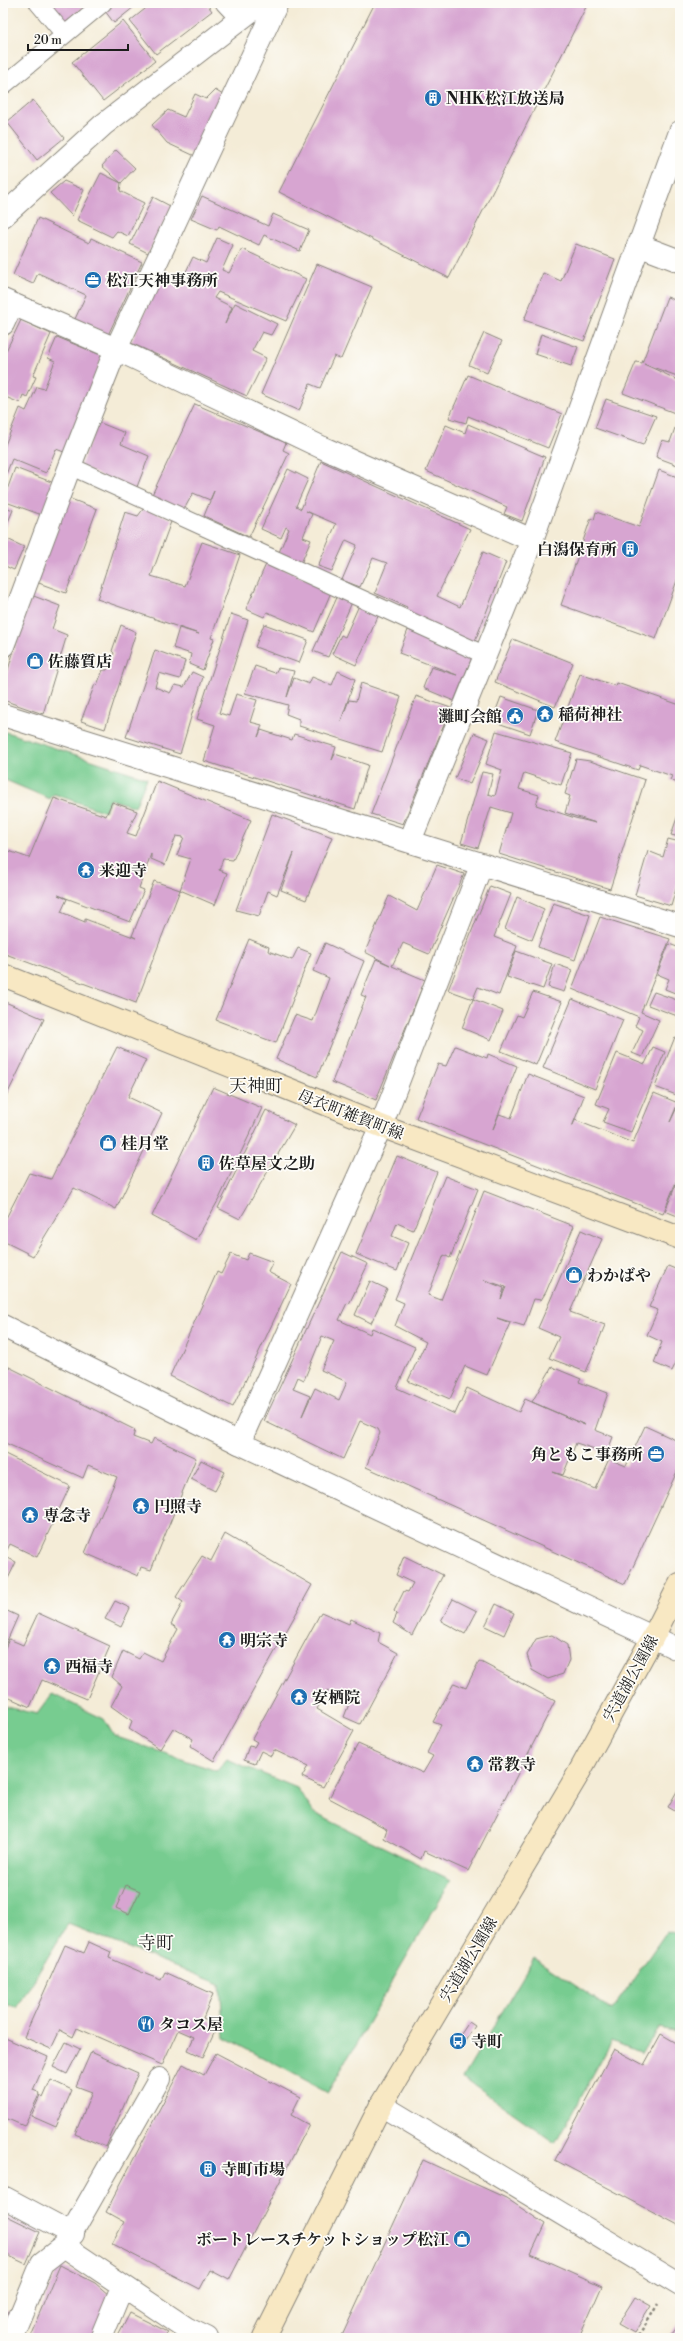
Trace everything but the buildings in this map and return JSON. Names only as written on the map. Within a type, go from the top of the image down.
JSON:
[{"type":"main road","name":"母衣町雑賀町線","points":[[3,975],[381,1126],[680,1238]]},
{"type":"main road","name":"宍道湖公園線","points":[[264,2338],[381,2105],[577,1776],[653,1637],[680,1584]]},
{"type":"street","points":[[3,216],[103,125],[260,3]]},
{"type":"street","points":[[3,646],[70,466],[116,349],[277,3]]},
{"type":"street","points":[[410,841],[532,540],[680,132]]},
{"type":"street","points":[[638,245],[680,261]]},
{"type":"street","points":[[3,324],[8,302],[116,349],[321,447],[532,540]]},
{"type":"street","points":[[3,715],[410,841],[481,866],[680,926]]},
{"type":"street","points":[[239,1442],[381,1126],[481,866]]},
{"type":"street","points":[[3,1326],[239,1442],[680,1650]]},
{"type":"street","points":[[11,2338],[42,2263],[68,2240],[159,2079]]},
{"type":"street","points":[[381,2105],[677,2282]]},
{"type":"street","points":[[5,2198],[68,2240],[122,2287],[186,2328],[208,2338]]},
{"type":"street","points":[[101,2338],[122,2287]]},
{"type":"lane","points":[[38,3],[64,34]]},
{"type":"lane","points":[[3,86],[103,3]]},
{"type":"lane","points":[[224,3],[239,19]]},
{"type":"lane","points":[[70,466],[485,655]]},
{"type":"path","points":[[632,2338],[640,2334],[677,2282]]},
{"type":"green space","points":[[6,732],[147,778],[135,807],[110,799],[105,812],[54,794],[50,799],[3,779],[3,733]]},
{"type":"green space","points":[[52,1694],[104,1719],[114,1736],[217,1771],[227,1759],[297,1788],[314,1813],[451,1880],[328,2092],[224,2037],[220,1984],[68,1924],[17,2008],[3,2003],[3,1706],[37,1714]]},
{"type":"green space","points":[[667,1931],[680,1935],[680,2033],[660,2028],[641,2053],[612,2041],[556,2143],[463,2078],[534,1958],[612,2010]]},
{"type":"place","name":"NHK松江放送局","points":[[433,98]]},
{"type":"place","name":"松江天神事務所","points":[[93,280]]},
{"type":"place","name":"白潟保育所","points":[[630,549]]},
{"type":"place","name":"佐藤質店","points":[[35,661]]},
{"type":"place","name":"稲荷神社","points":[[545,714]]},
{"type":"place","name":"灘町会館","points":[[515,716]]},
{"type":"place","name":"来迎寺","points":[[86,870]]},
{"type":"place","name":"桂月堂","points":[[108,1143]]},
{"type":"place","name":"佐草屋文之助","points":[[206,1163]]},
{"type":"place","name":"わかばや","points":[[574,1275]]},
{"type":"place","name":"角ともこ事務所","points":[[656,1454]]},
{"type":"place","name":"円照寺","points":[[141,1506]]},
{"type":"place","name":"専念寺","points":[[30,1515]]},
{"type":"place","name":"明宗寺","points":[[227,1640]]},
{"type":"place","name":"西福寺","points":[[52,1666]]},
{"type":"place","name":"安栖院","points":[[299,1697]]},
{"type":"place","name":"常教寺","points":[[475,1764]]},
{"type":"place","name":"タコス屋","points":[[146,2024]]},
{"type":"place","name":"寺町","points":[[458,2041]]},
{"type":"place","name":"寺町市場","points":[[208,2169]]},
{"type":"place","name":"ボートレースチケットショップ松江","points":[[462,2239]]},
{"type":"district","name":"天神町","points":[[256,1086]]},
{"type":"district","name":"寺町","points":[[156,1943]]}]
